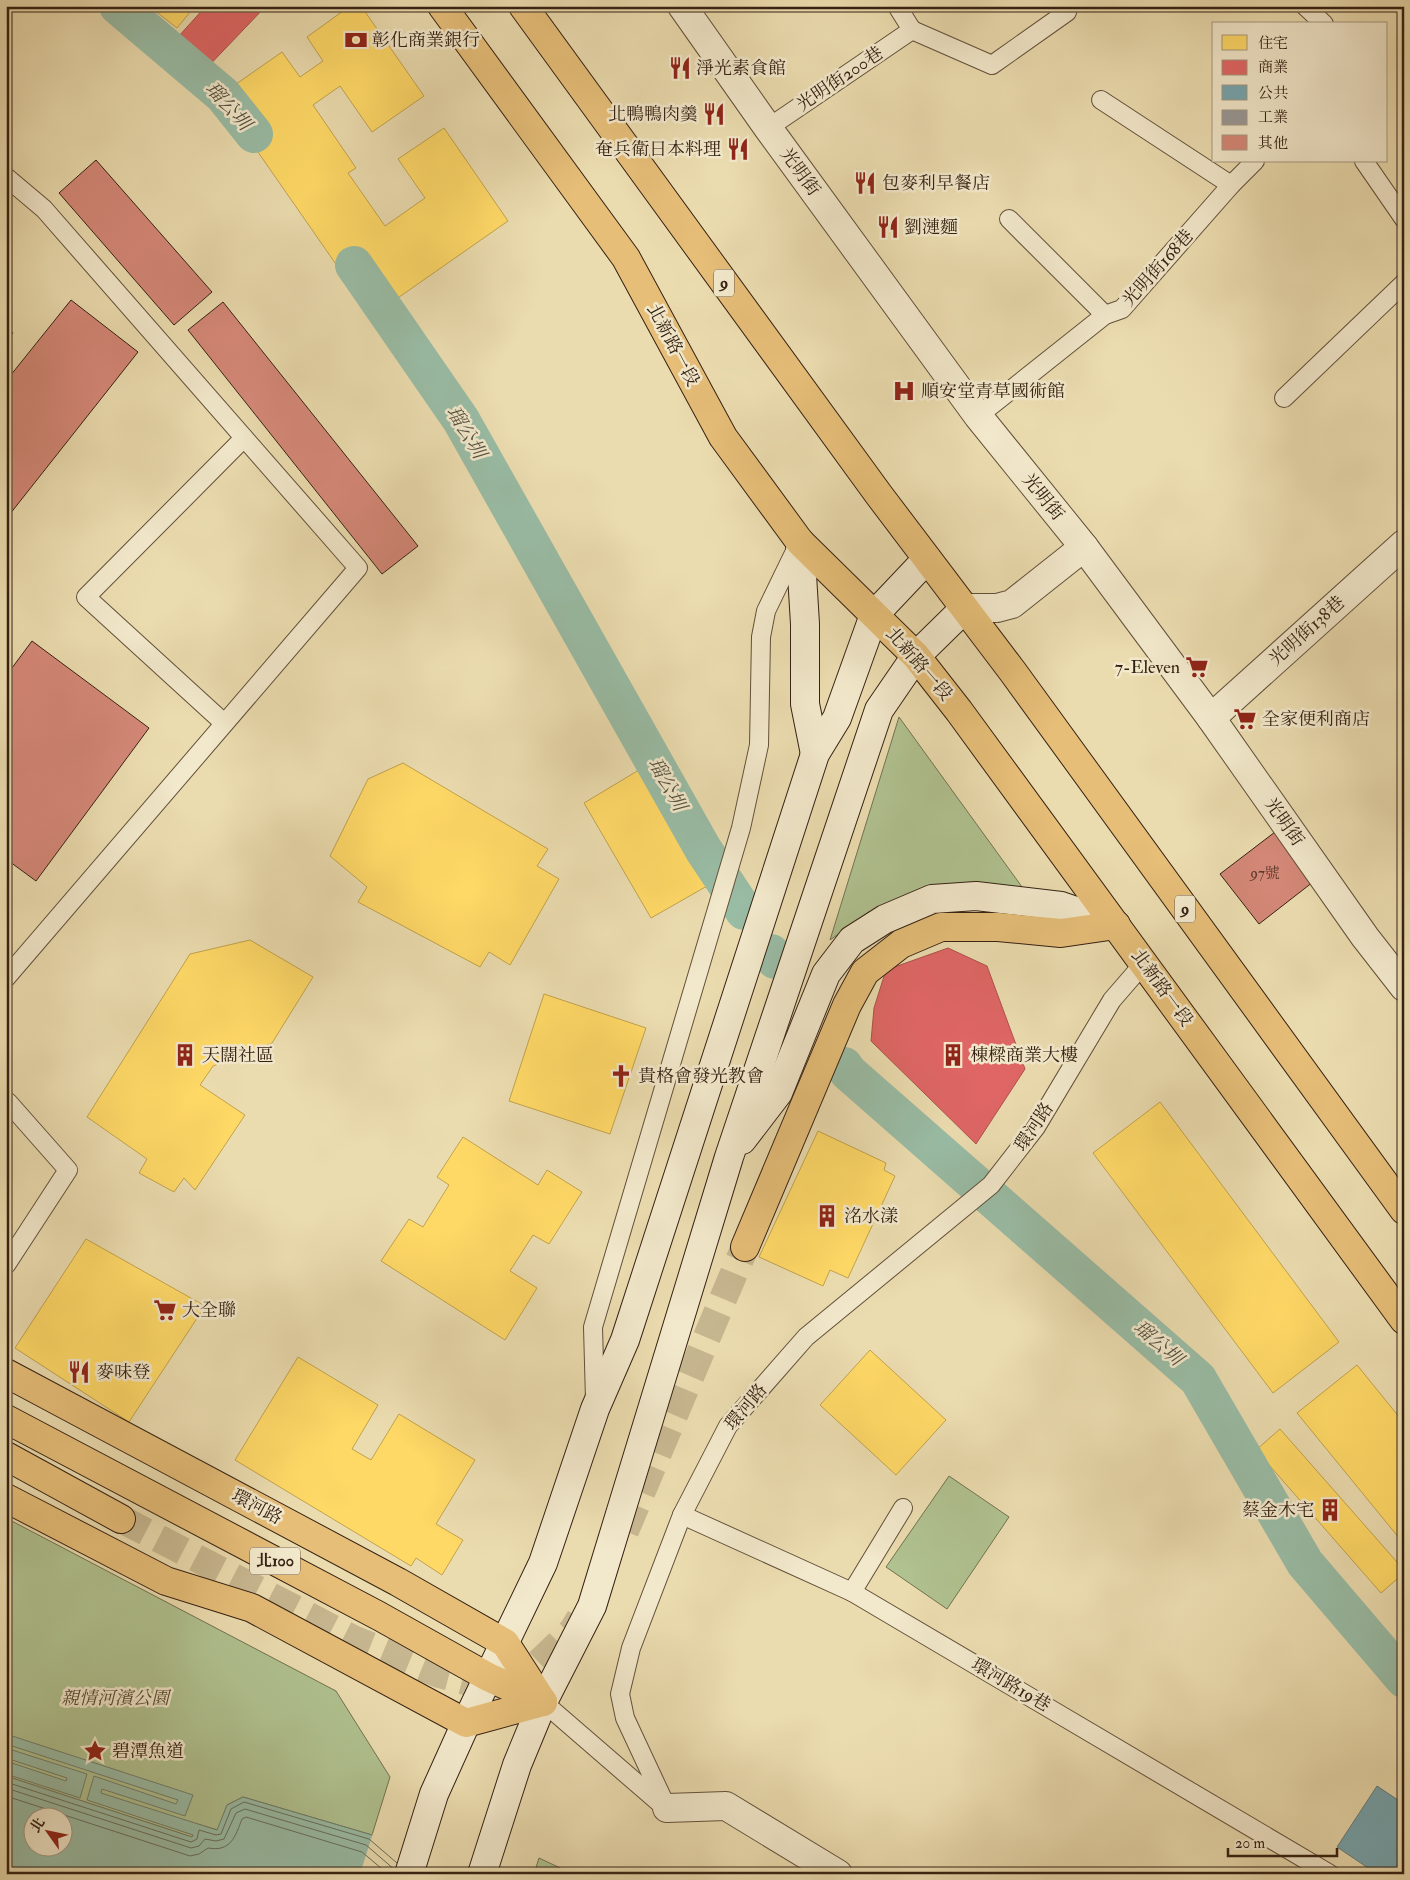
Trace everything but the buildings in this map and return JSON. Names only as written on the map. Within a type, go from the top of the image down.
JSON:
[{"type":"main road","name":"北新路一段","points":[[442,6],[626,258],[723,437],[800,542],[916,656],[959,711],[1404,1320]]},
{"type":"main road","name":"9","points":[[522,6],[927,559],[965,608],[1404,1210]]},
{"type":"main road","name":"光明街","points":[[682,6],[768,128],[978,416],[1084,547],[1211,718],[1365,937],[1404,987]]},
{"type":"main road","points":[[800,542],[805,624],[805,704],[815,754]]},
{"type":"main road","name":"光明街138巷","points":[[1211,718],[1404,544]]},
{"type":"main road","points":[[482,1874],[516,1765],[543,1702],[592,1606],[729,1157],[880,710],[916,656],[965,608],[998,608],[1012,604],[1084,547]]},
{"type":"main road","points":[[409,1874],[434,1794],[543,1563],[595,1409],[625,1340],[815,754],[837,718],[874,615],[927,559]]},
{"type":"main road","points":[[729,1157],[778,1093],[826,974],[852,940],[885,919],[932,899],[976,896],[1061,906],[1116,925]]},
{"type":"main road","points":[[745,1247],[847,1005],[866,972],[901,944],[941,927],[998,927],[1061,933],[1116,925]]},
{"type":"main road","name":"環河路","points":[[6,1373],[398,1582],[506,1643]]},
{"type":"main road","name":"北100","points":[[6,1419],[370,1611],[488,1677],[543,1702]]},
{"type":"main road","points":[[6,1456],[121,1519]]},
{"type":"main road","points":[[6,1498],[166,1582],[252,1608],[466,1723],[543,1702]]},
{"type":"main road","points":[[506,1643],[543,1702]]},
{"type":"main road","points":[[667,1808],[726,1806],[838,1874]]},
{"type":"lane","points":[[896,6],[912,30],[992,65],[1068,12],[1064,6]]},
{"type":"lane","points":[[1305,6],[1322,22]]},
{"type":"lane","name":"光明街200巷","points":[[768,128],[912,30]]},
{"type":"lane","points":[[1101,100],[1231,185]]},
{"type":"lane","name":"光明街168巷","points":[[978,416],[1105,315],[1122,310],[1231,185],[1254,162]]},
{"type":"lane","points":[[1365,162],[1404,219]]},
{"type":"lane","points":[[6,177],[44,209],[358,568],[6,978]]},
{"type":"lane","points":[[1009,219],[1105,315]]},
{"type":"lane","points":[[1284,398],[1404,283]]},
{"type":"lane","points":[[224,724],[86,596],[244,438]]},
{"type":"lane","points":[[595,1409],[593,1327],[741,828],[759,745],[761,637],[766,611],[800,542]]},
{"type":"lane","name":"環河路","points":[[667,1808],[625,1718],[620,1694],[631,1648],[682,1515],[728,1426],[806,1337],[953,1214],[991,1185],[1036,1127],[1112,1000],[1144,963]]},
{"type":"lane","points":[[6,1265],[68,1170],[8,1102]]},
{"type":"lane","points":[[852,1592],[904,1508]]},
{"type":"lane","name":"環河路19巷","points":[[682,1515],[852,1592],[1330,1874]]},
{"type":"lane","points":[[543,1702],[667,1808]]},
{"type":"green space","points":[[899,717],[1030,898],[912,894],[869,912],[830,940]]},
{"type":"green space","points":[[949,1476],[1009,1517],[947,1609],[886,1567]]},
{"type":"green space","name":"親情河濱公園","points":[[6,1518],[336,1691],[390,1777],[372,1835],[243,1797],[227,1805],[218,1830],[197,1824],[192,1837],[6,1776]]},
{"type":"green space","points":[[539,1858],[573,1874],[534,1874]]},
{"type":"water","points":[[6,1734],[193,1795],[185,1816],[102,1789],[101,1793],[217,1830],[227,1805],[243,1797],[372,1835],[416,1874],[6,1874],[6,1776],[192,1837],[193,1835],[87,1800],[94,1776],[176,1804],[178,1800],[6,1744]]},
{"type":"water","points":[[6,1748],[87,1774],[80,1798],[6,1774],[6,1761],[66,1781],[67,1778],[6,1758]]},
{"type":"pier","points":[[373,1833],[418,1872],[419,1874],[360,1874]]},
{"type":"waterway","name":"瑠公圳","points":[[118,6],[223,95],[254,134]]},
{"type":"waterway","name":"瑠公圳","points":[[354,265],[461,420],[703,849],[744,911]]},
{"type":"waterway","name":"瑠公圳","points":[[771,953],[775,960]]},
{"type":"waterway","name":"瑠公圳","points":[[844,1066],[848,1072],[1198,1379],[1305,1563],[1404,1679]]},
{"type":"tunnel","points":[[625,1531],[745,1247]]},
{"type":"tunnel","points":[[121,1519],[353,1639],[439,1674],[473,1683],[522,1679],[573,1630],[580,1618]]},
{"type":"place","name":"彰化商業銀行","points":[[356,40]]},
{"type":"place","name":"淨光素食館","points":[[680,68]]},
{"type":"place","name":"北鴨鴨肉羹","points":[[714,114]]},
{"type":"place","name":"奄兵衛日本料理","points":[[738,149]]},
{"type":"place","name":"包麥利早餐店","points":[[865,183]]},
{"type":"place","name":"劉漣麵","points":[[888,227]]},
{"type":"place","name":"順安堂青草國術館","points":[[904,391]]},
{"type":"place","name":"7-Eleven","points":[[1197,667]]},
{"type":"place","name":"全家便利商店","points":[[1245,719]]},
{"type":"place","name":"天闊社區","points":[[185,1055]]},
{"type":"place","name":"棟樑商業大樓","points":[[953,1055]]},
{"type":"place","name":"貴格會發光教會","points":[[621,1076]]},
{"type":"place","name":"洺水漾","points":[[827,1216]]},
{"type":"place","name":"大全聯","points":[[165,1310]]},
{"type":"place","name":"麥味登","points":[[79,1372]]},
{"type":"place","name":"蔡金木宅","points":[[1330,1510]]},
{"type":"place","name":"碧潭魚道","points":[[95,1751]]}]
